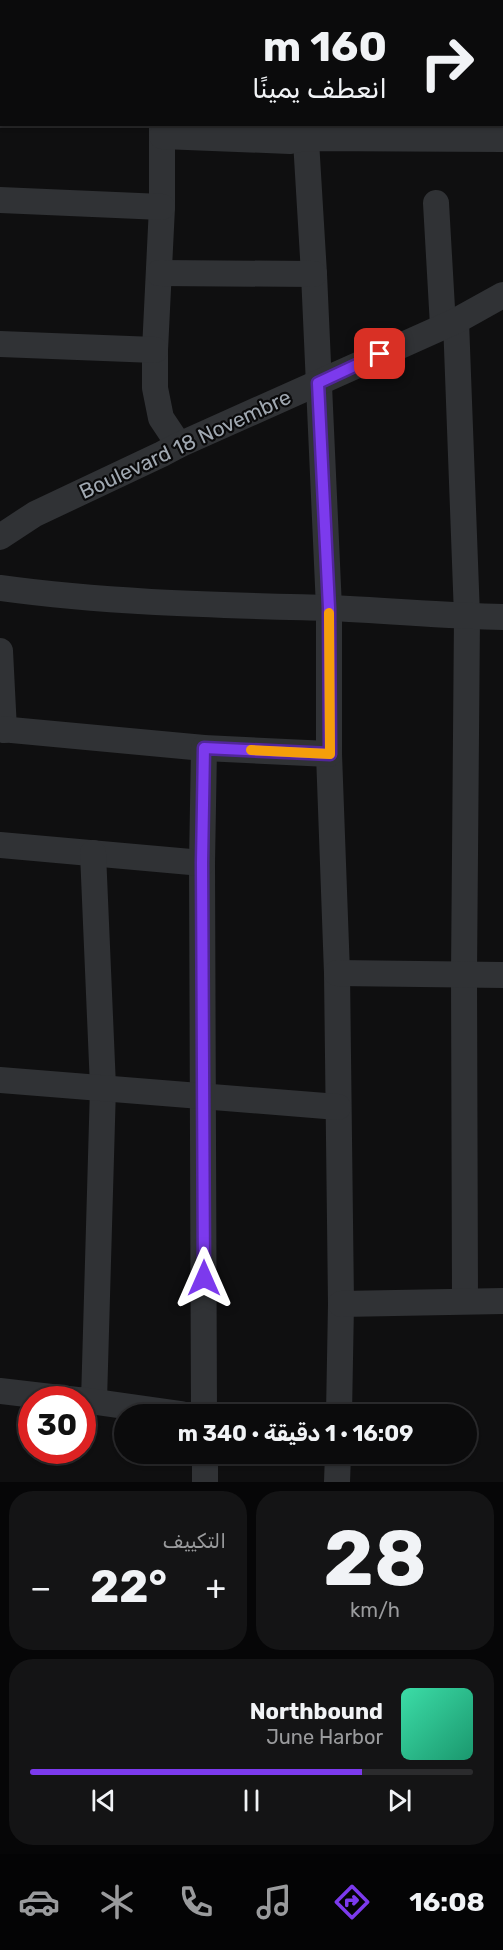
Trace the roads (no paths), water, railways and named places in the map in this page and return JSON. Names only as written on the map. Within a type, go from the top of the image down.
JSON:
[{"type":"street","points":[[179,444],[161,418],[155,388],[162,207],[162,130],[290,141],[305,131],[503,139]]},
{"type":"street","points":[[305,131],[314,274],[329,608],[330,754],[337,973],[341,1304],[339,1404]]},
{"type":"street","points":[[0,200],[162,207]]},
{"type":"street","points":[[436,203],[450,324],[466,616],[465,1301]]},
{"type":"street","points":[[159,273],[314,274]]},
{"type":"street","name":"Boulevard 18 Novembre","points":[[0,537],[35,514],[179,444],[450,324],[503,295]]},
{"type":"street","points":[[0,345],[155,350]]},
{"type":"street","points":[[0,588],[182,604],[329,608],[503,617]]},
{"type":"street","points":[[0,651],[2,729],[204,748],[330,754]]},
{"type":"street","points":[[204,748],[202,863],[204,1404]]},
{"type":"street","points":[[0,845],[202,863]]},
{"type":"street","points":[[86,1386],[103,1087],[93,853]]},
{"type":"street","points":[[337,973],[503,975]]},
{"type":"street","points":[[0,1080],[338,1107]]},
{"type":"street","points":[[341,1304],[503,1301]]},
{"type":"street","points":[[0,1391],[18,1393]]},
{"type":"street","points":[[96,1402],[114,1404]]},
{"type":"street","points":[[205,1464],[205,1482]]},
{"type":"street","points":[[337,1482],[338,1464]]}]
